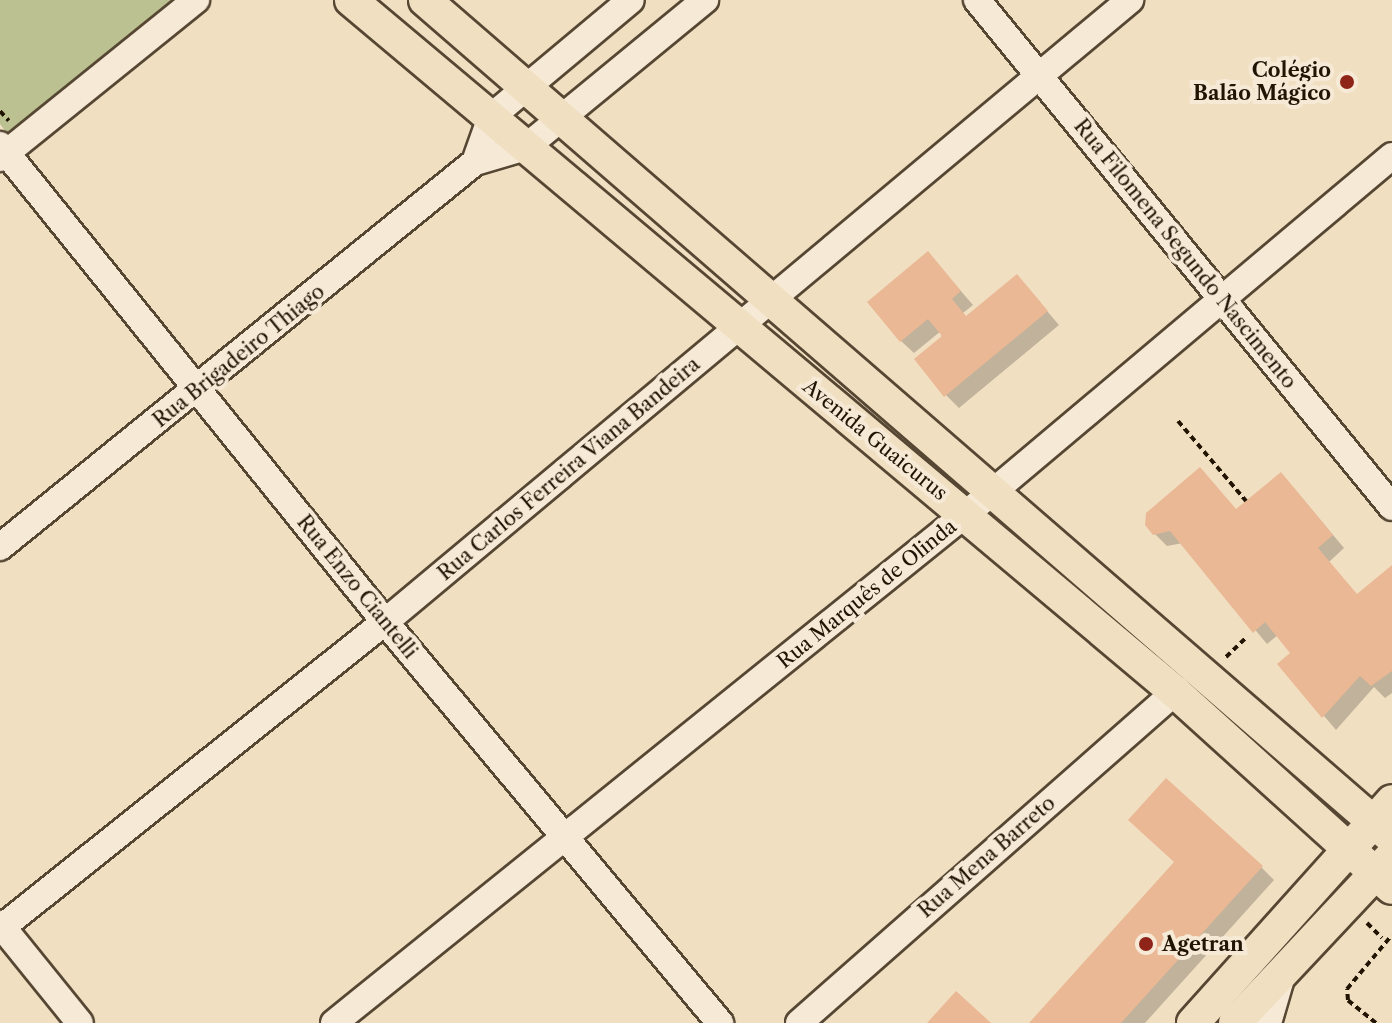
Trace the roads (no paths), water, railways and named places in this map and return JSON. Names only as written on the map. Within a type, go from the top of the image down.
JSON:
[{"type":"main road","name":"Avenida Guaicurus","points":[[351,0],[1175,692],[1348,851],[1387,872]]},
{"type":"main road","name":"Avenida Guaicurus","points":[[425,0],[994,491],[1386,821]]},
{"type":"main road","points":[[1193,1023],[1348,851],[1386,821]]},
{"type":"main road","points":[[1235,1023],[1387,872]]},
{"type":"street","points":[[4,144],[196,0]]},
{"type":"street","points":[[475,162],[491,117],[631,0]]},
{"type":"street","points":[[526,147],[705,0]]},
{"type":"street","name":"Rua Filomena Segundo Nascimento","points":[[977,0],[1392,507]]},
{"type":"street","name":"Rua Carlos Ferreira Viana Bandeira","points":[[1,927],[385,622],[1130,0]]},
{"type":"street","name":"Rua Enzo Ciantelli","points":[[4,144],[385,622],[720,1023]]},
{"type":"street","name":"Rua Brigadeiro Thiago","points":[[0,547],[198,391],[475,162],[526,147]]},
{"type":"street","name":"Rua Marquês de Olinda","points":[[334,1023],[994,491],[1392,156]]},
{"type":"street","name":"Rua Mena Barreto","points":[[799,1023],[1175,692]]},
{"type":"street","points":[[1,927],[80,1023]]},
{"type":"street","points":[[1268,1023],[1282,975]]},
{"type":"place","name":"Colégio Balão Mágico","points":[[1347,82]]},
{"type":"place","name":"Agetran","points":[[1146,944]]}]
